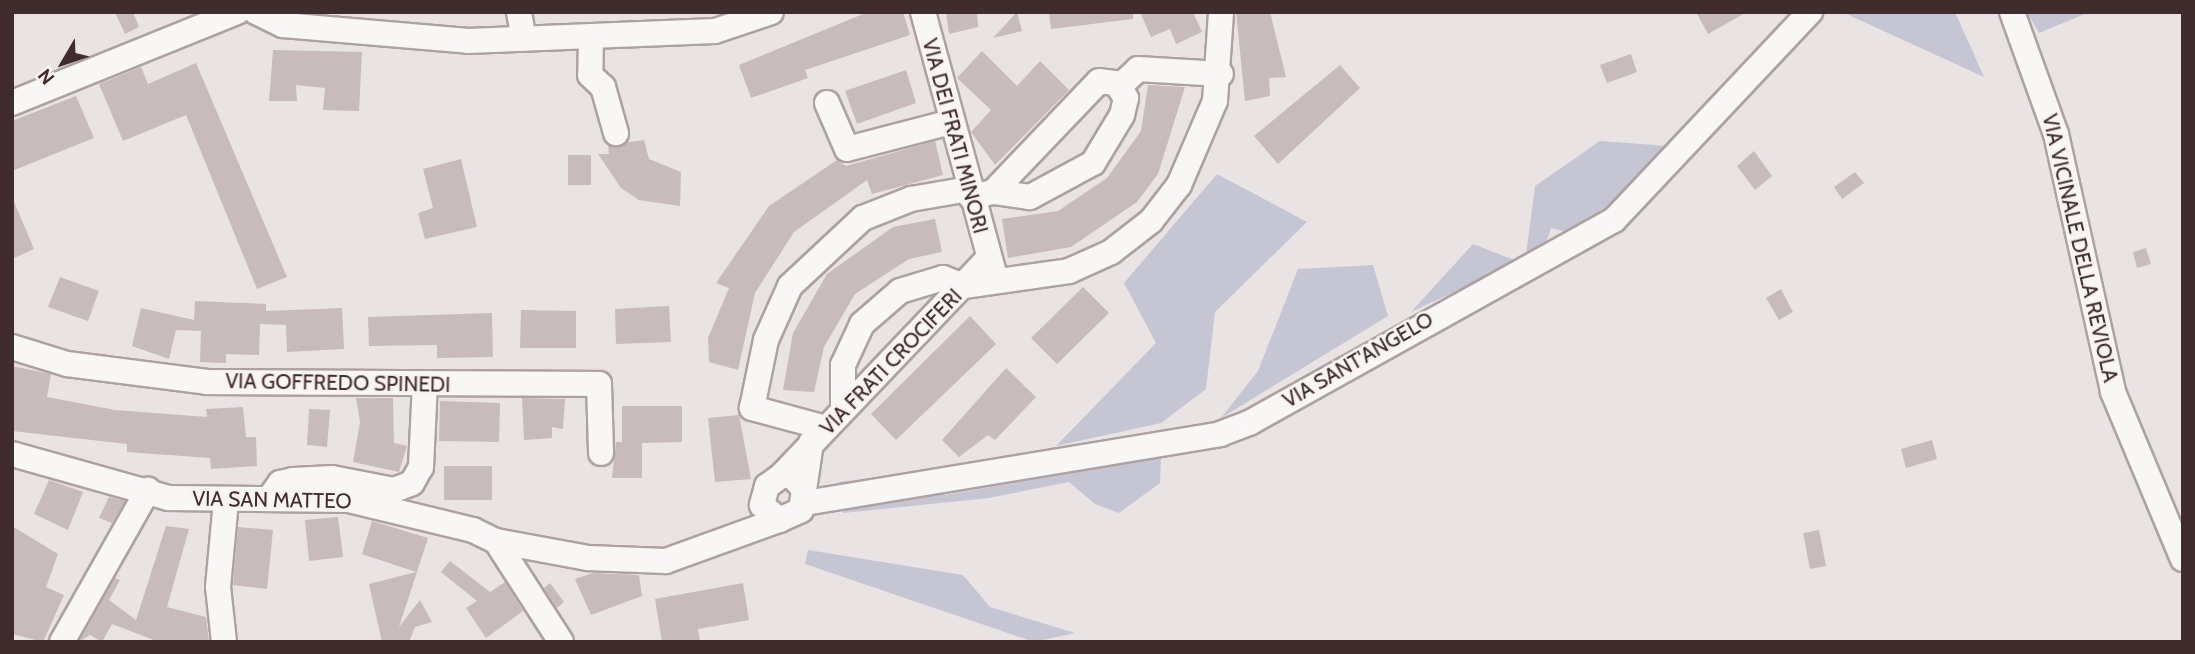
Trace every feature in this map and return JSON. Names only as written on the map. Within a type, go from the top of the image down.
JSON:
[{"type":"street","points":[[12,103],[237,12]]},
{"type":"street","points":[[256,12],[283,24],[405,37],[524,39],[715,31],[771,12]]},
{"type":"street","points":[[519,12],[524,39]]},
{"type":"street","name":"VIA DEI FRATI MINORI","points":[[923,12],[951,122],[977,192],[992,269]]},
{"type":"street","points":[[992,269],[1032,281],[1069,271],[1111,252],[1152,221],[1179,185],[1221,75],[1220,12]]},
{"type":"street","name":"VIA SANT'ANGELO","points":[[496,541],[628,562],[666,561],[727,543],[779,520],[804,496],[1208,436],[1251,422],[1614,220],[1810,12]]},
{"type":"street","name":"VIA VICINALE DELLA REVIOLA","points":[[2012,12],[2056,134],[2113,392],[2183,559]]},
{"type":"street","points":[[591,36],[590,75],[603,87],[617,132]]},
{"type":"street","points":[[1119,87],[1138,69],[1221,75]]},
{"type":"street","points":[[804,496],[819,436],[752,408],[766,340],[790,286],[863,218],[911,199],[977,192],[1030,197],[1093,163],[1122,115],[1125,98],[1119,87],[1109,81],[1093,85],[977,192]]},
{"type":"street","points":[[827,103],[847,149],[951,122]]},
{"type":"street","name":"VIA FRATI CROCIFERI","points":[[780,476],[964,286],[992,269]]},
{"type":"street","points":[[843,408],[843,365],[862,324],[900,290],[943,278],[964,286]]},
{"type":"street","name":"VIA GOFFREDO SPINEDI","points":[[12,347],[66,364],[172,379],[598,384],[601,453]]},
{"type":"street","points":[[270,497],[280,483],[293,480],[332,478],[394,490],[412,483],[421,467],[425,383]]},
{"type":"street","name":"VIA SAN MATTEO","points":[[12,454],[149,490],[169,498],[226,500],[270,497],[382,505],[496,541]]},
{"type":"street","points":[[727,543],[780,476],[792,476],[804,496]]},
{"type":"street","points":[[62,642],[149,490]]},
{"type":"street","points":[[224,642],[218,587],[226,500]]},
{"type":"street","points":[[761,500],[779,520]]},
{"type":"street","points":[[496,541],[561,642]]},
{"type":"shaded area","points":[[1842,12],[1955,12],[1984,77]]},
{"type":"shaded area","points":[[2027,12],[2079,12],[2085,14],[2039,33]]},
{"type":"shaded area","points":[[1600,141],[1668,146],[1610,214],[1566,232],[1551,228],[1543,252],[1525,262],[1535,186]]},
{"type":"shaded area","points":[[1217,174],[1307,222],[1215,312],[1206,389],[1161,423],[1056,446],[1156,343],[1124,283]]},
{"type":"shaded area","points":[[1473,244],[1519,262],[1411,312]]},
{"type":"shaded area","points":[[1373,265],[1388,316],[1221,418],[1258,371],[1298,269]]},
{"type":"shaded area","points":[[1161,457],[1160,483],[1119,513],[1095,504],[1069,482],[989,498],[843,513],[839,482],[935,471],[945,495]]},
{"type":"shaded area","points":[[808,550],[963,575],[990,607],[1075,633],[1034,642],[805,564]]},
{"type":"building","points":[[115,12],[133,12],[139,27],[125,34]]},
{"type":"building","points":[[868,12],[903,12],[910,35],[805,70],[808,78],[751,98],[739,65]]},
{"type":"building","points":[[946,12],[977,12],[978,27],[949,34]]},
{"type":"building","points":[[1017,12],[1022,31],[993,38]]},
{"type":"building","points":[[1049,12],[1133,12],[1133,19],[1051,29]]},
{"type":"building","points":[[1140,12],[1193,12],[1202,32],[1176,44],[1170,29],[1151,37]]},
{"type":"building","points":[[1236,12],[1270,12],[1286,77],[1269,78],[1270,96],[1245,101]]},
{"type":"building","points":[[1696,12],[1747,12],[1708,34]]},
{"type":"building","points":[[273,50],[362,52],[359,111],[323,110],[325,88],[296,85],[297,101],[269,101]]},
{"type":"building","points":[[982,51],[1017,86],[1040,61],[1069,90],[995,165],[971,132],[991,110],[957,78]]},
{"type":"building","points":[[1631,54],[1637,72],[1607,83],[1600,65]]},
{"type":"building","points":[[196,63],[287,277],[257,289],[186,115],[123,141],[99,84],[141,67],[148,84]]},
{"type":"building","points":[[1340,65],[1360,88],[1278,164],[1254,136]]},
{"type":"building","points":[[906,70],[916,103],[857,124],[845,91]]},
{"type":"building","points":[[1148,85],[1185,87],[1158,174],[1137,202],[1071,247],[1008,258],[1002,219],[1058,211],[1107,178],[1141,131]]},
{"type":"building","points":[[76,96],[94,138],[12,171],[12,121]]},
{"type":"building","points":[[644,140],[649,159],[681,172],[680,206],[639,200],[621,188],[598,154],[609,154],[608,145]]},
{"type":"building","points":[[935,141],[943,175],[872,194],[867,180],[794,232],[755,293],[738,370],[709,362],[708,338],[729,288],[716,283],[769,206],[837,160],[846,166]]},
{"type":"building","points":[[1754,151],[1772,176],[1755,190],[1737,166]]},
{"type":"building","points":[[568,155],[591,155],[591,185],[568,185]]},
{"type":"building","points":[[461,159],[477,227],[425,239],[418,213],[433,208],[423,169]]},
{"type":"building","points":[[1855,172],[1864,183],[1842,199],[1834,187]]},
{"type":"building","points":[[12,197],[34,249],[12,259]]},
{"type":"building","points":[[935,219],[942,252],[909,259],[855,294],[824,347],[814,392],[783,390],[793,333],[827,274],[893,227]]},
{"type":"building","points":[[2146,248],[2151,264],[2137,268],[2133,252]]},
{"type":"building","points":[[60,277],[99,291],[88,321],[48,307]]},
{"type":"building","points":[[1083,287],[1109,313],[1057,364],[1031,338]]},
{"type":"building","points":[[1781,289],[1793,312],[1779,320],[1766,298]]},
{"type":"building","points":[[195,301],[266,304],[266,311],[342,308],[344,349],[287,352],[286,325],[260,324],[259,355],[226,354],[226,363],[200,362],[201,331],[176,330],[169,359],[132,346],[141,308],[194,320]]},
{"type":"building","points":[[669,306],[671,342],[616,344],[615,309]]},
{"type":"building","points":[[521,310],[576,311],[576,348],[520,348]]},
{"type":"building","points":[[492,313],[493,357],[437,358],[437,345],[369,346],[368,317]]},
{"type":"building","points":[[970,316],[996,344],[896,440],[871,414]]},
{"type":"building","points":[[12,366],[51,374],[47,397],[115,410],[207,417],[206,409],[243,407],[246,437],[256,437],[257,466],[211,469],[210,458],[127,452],[127,444],[12,431]]},
{"type":"building","points":[[1006,368],[1036,397],[995,440],[988,435],[959,457],[942,440]]},
{"type":"building","points":[[356,398],[393,398],[394,443],[407,446],[399,472],[353,462],[360,422]]},
{"type":"building","points":[[522,398],[565,399],[563,429],[552,427],[552,438],[524,440]]},
{"type":"building","points":[[440,401],[500,403],[499,442],[439,441]]},
{"type":"building","points":[[622,406],[682,406],[682,442],[642,443],[642,478],[612,478],[616,442],[622,442]]},
{"type":"building","points":[[309,409],[330,410],[327,447],[307,445]]},
{"type":"building","points":[[739,415],[751,479],[715,482],[708,418]]},
{"type":"building","points":[[1932,440],[1937,459],[1906,468],[1901,449]]},
{"type":"building","points":[[444,466],[492,466],[492,500],[444,500]]},
{"type":"building","points":[[49,480],[83,492],[68,530],[34,514]]},
{"type":"building","points":[[109,497],[125,501],[112,523],[99,518]]},
{"type":"building","points":[[338,517],[343,557],[309,561],[305,520]]},
{"type":"building","points":[[372,521],[428,538],[399,627],[420,600],[432,622],[415,627],[409,642],[382,642],[369,584],[416,572],[362,554]]},
{"type":"building","points":[[12,526],[58,554],[46,587],[64,595],[43,642],[12,634]]},
{"type":"building","points":[[166,526],[189,529],[167,607],[206,617],[209,642],[159,642],[112,624],[102,642],[90,635],[79,642],[115,578],[120,580],[109,600],[136,620]]},
{"type":"building","points":[[238,527],[273,530],[267,589],[233,585]]},
{"type":"building","points":[[1819,530],[1826,566],[1810,569],[1803,533]]},
{"type":"building","points":[[450,561],[490,592],[505,582],[523,611],[486,638],[466,608],[477,601],[441,572]]},
{"type":"building","points":[[593,573],[639,575],[642,596],[591,615],[575,579]]},
{"type":"building","points":[[550,583],[564,602],[557,608],[544,588]]},
{"type":"building","points":[[743,583],[749,620],[698,629],[700,640],[662,642],[655,599]]}]
